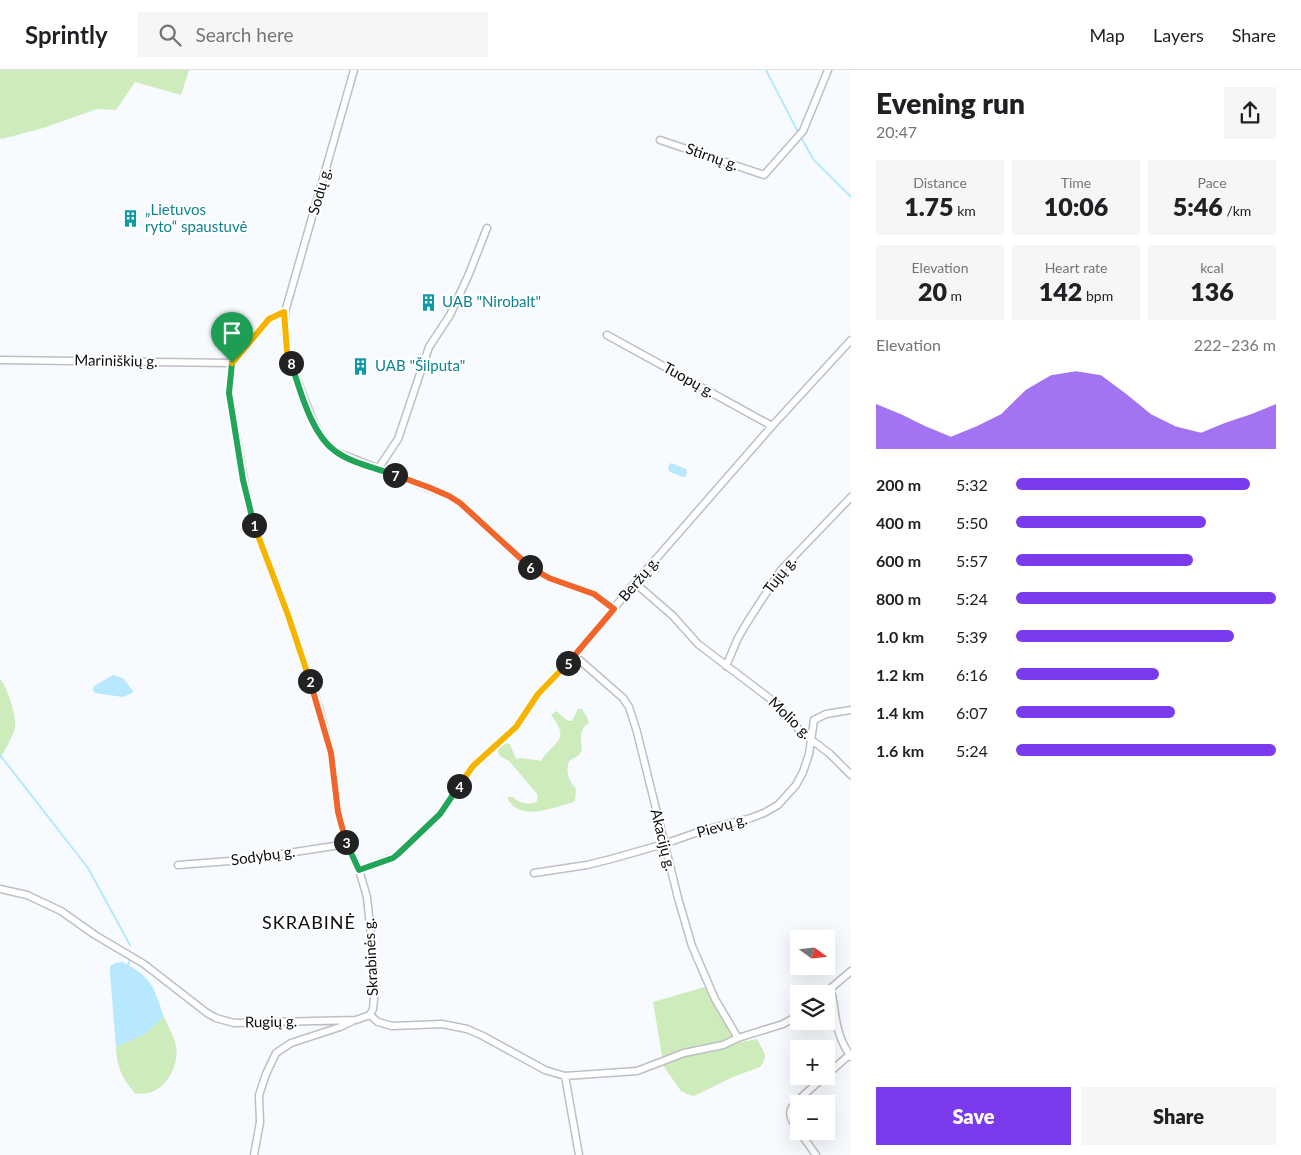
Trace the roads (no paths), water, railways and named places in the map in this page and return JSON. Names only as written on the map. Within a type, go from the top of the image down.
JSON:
[{"type":"street","name":"Sodų g.","points":[[284,312],[354,70]]},
{"type":"street","name":"Stirnų g.","points":[[660,140],[764,175],[803,132],[828,70]]},
{"type":"street","points":[[378,469],[398,439],[429,347],[450,315],[487,228]]},
{"type":"street","points":[[232,363],[269,319],[284,312],[287,351],[314,424],[324,441],[336,452],[449,496],[460,503],[526,564],[549,578],[594,594],[614,609]]},
{"type":"street","name":"Tuopų g.","points":[[607,336],[772,426]]},
{"type":"street","name":"Beržų g.","points":[[359,870],[396,856],[440,814],[473,766],[516,727],[538,694],[574,656],[772,426],[851,340]]},
{"type":"street","name":"Mariniškių g.","points":[[0,360],[232,363]]},
{"type":"street","name":"Skrabinės g.","points":[[232,363],[229,393],[248,503],[320,711],[331,753],[338,812],[347,844],[359,870],[368,897],[372,933],[374,999],[370,1015]]},
{"type":"street","name":"Tujų g.","points":[[726,666],[738,638],[781,570],[851,497]]},
{"type":"street","name":"Molio g.","points":[[635,583],[673,616],[698,644],[778,704],[800,731],[851,774]]},
{"type":"street","name":"Akacijų g.","points":[[574,656],[623,698],[629,707],[637,732],[678,898],[699,965],[715,999],[738,1038]]},
{"type":"street","name":"Pievų g.","points":[[534,873],[587,865],[664,844],[704,830],[764,813],[786,797],[801,778],[807,762],[814,720],[826,714],[851,710]]},
{"type":"street","name":"Sodybų g.","points":[[178,864],[243,860],[347,844]]},
{"type":"street","name":"Rugių g.","points":[[0,889],[27,895],[61,910],[95,935],[144,964],[216,1018],[234,1023],[356,1020],[370,1015]]},
{"type":"street","points":[[835,985],[851,971]]},
{"type":"street","points":[[803,1095],[850,1056],[843,1043],[835,1014]]},
{"type":"street","points":[[370,1015],[378,1022],[392,1026],[442,1024],[467,1029],[545,1070],[565,1076],[637,1071],[684,1053],[723,1045],[790,1020]]},
{"type":"street","points":[[254,1155],[260,1122],[259,1095],[276,1053],[291,1043],[340,1028],[356,1020]]},
{"type":"street","points":[[565,1076],[579,1155]]},
{"type":"street","points":[[805,1140],[816,1155]]},
{"type":"water","points":[[671,463],[686,469],[685,477],[670,472],[668,467]]},
{"type":"water","points":[[113,675],[123,678],[133,691],[132,693],[123,697],[95,693],[93,690],[94,686]]},
{"type":"water","points":[[122,962],[140,972],[146,978],[154,991],[164,1017],[145,1034],[116,1047],[110,966]]},
{"type":"waterway","points":[[766,70],[798,132]]},
{"type":"waterway","points":[[801,137],[813,159],[851,197]]},
{"type":"waterway","points":[[0,755],[88,868],[130,945]]},
{"type":"waterway","points":[[128,965],[129,961]]},
{"type":"place","name":"„Lietuvos ryto“ spaustuvė","points":[[131,219]]},
{"type":"place","name":"UAB \"Nirobalt\"","points":[[428,302]]},
{"type":"place","name":"UAB \"Šilputa\"","points":[[361,366]]},
{"type":"district","name":"SKRABINĖ","points":[[309,923]]}]
